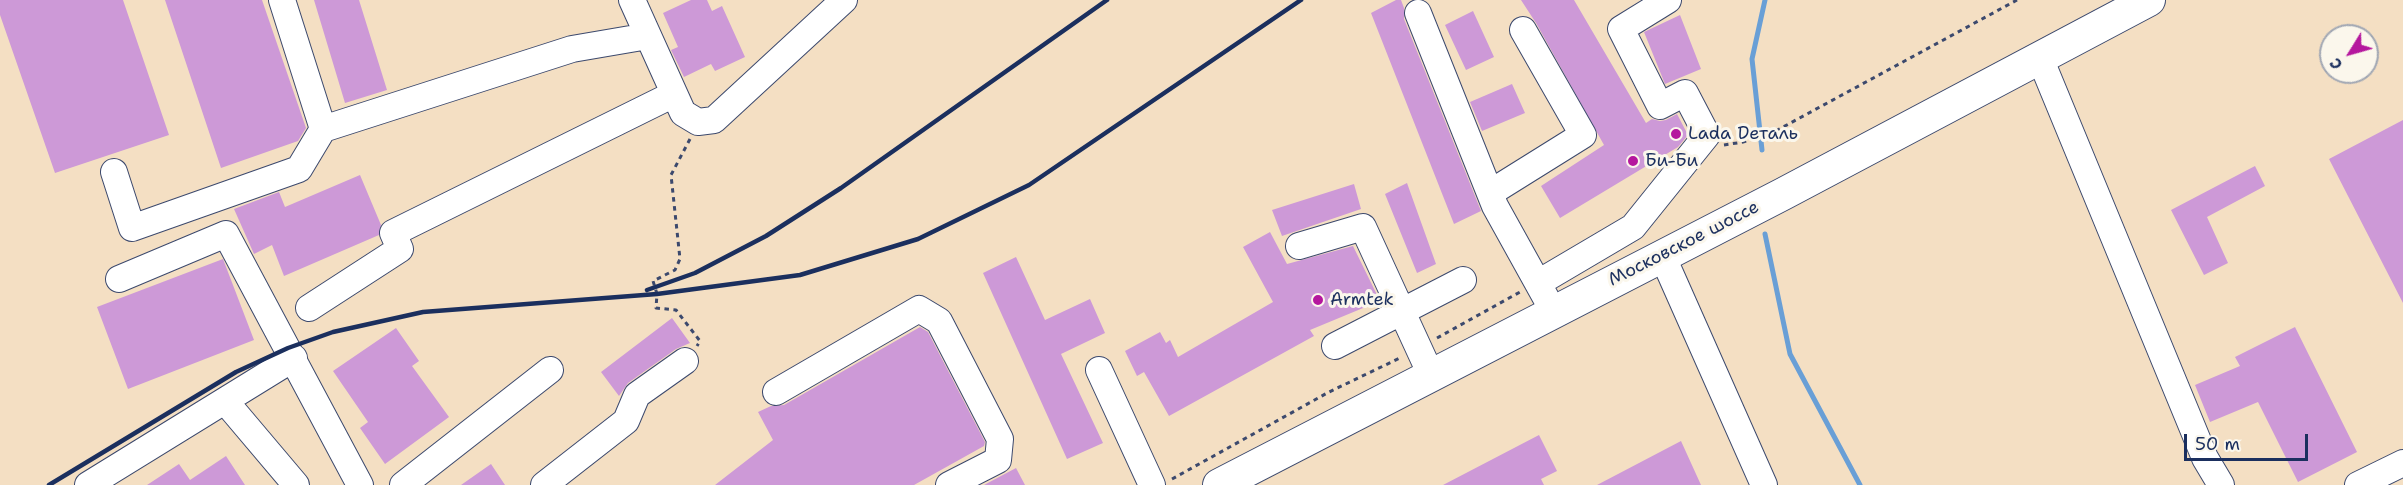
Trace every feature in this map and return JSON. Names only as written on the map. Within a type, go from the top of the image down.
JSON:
[{"type":"main road","name":"Московское шоссе","points":[[1235,481],[1424,362],[1554,311],[2149,0]]},
{"type":"lane","points":[[282,0],[323,129]]},
{"type":"lane","points":[[632,0],[683,113],[698,122],[714,120],[844,0]]},
{"type":"lane","points":[[1538,283],[1633,228],[1707,135],[1685,93],[1660,106],[1621,28],[1668,0]]},
{"type":"lane","points":[[1418,14],[1495,206],[1554,311]]},
{"type":"lane","points":[[1490,193],[1583,135],[1523,30]]},
{"type":"lane","points":[[114,172],[132,228],[299,169],[323,129],[573,49],[648,36]]},
{"type":"lane","points":[[2040,57],[2205,458],[2221,485]]},
{"type":"lane","points":[[309,308],[400,249],[393,233],[674,94]]},
{"type":"lane","points":[[1299,246],[1363,227],[1424,362]]},
{"type":"lane","points":[[119,279],[226,234],[360,485]]},
{"type":"lane","points":[[1662,255],[1764,485]]},
{"type":"lane","points":[[1335,346],[1463,280]]},
{"type":"lane","points":[[776,392],[920,309],[939,321],[1000,439],[998,460],[949,485]]},
{"type":"lane","points":[[88,485],[294,358]]},
{"type":"lane","points":[[544,485],[626,421],[637,395],[685,361]]},
{"type":"lane","points":[[403,485],[550,370]]},
{"type":"lane","points":[[1099,370],[1161,482]]},
{"type":"lane","points":[[225,401],[296,485]]},
{"type":"lane","points":[[2358,485],[2403,463]]},
{"type":"path","points":[[1691,155],[1715,146],[1743,142],[1772,132],[2017,0]]},
{"type":"path","points":[[685,361],[700,341],[676,310],[656,308],[657,294],[653,281],[675,270],[680,259],[671,175],[698,122]]},
{"type":"path","points":[[1161,482],[1329,392],[1424,362],[1538,283]]},
{"type":"building","points":[[0,0],[123,0],[169,135],[55,173],[0,15]]},
{"type":"building","points":[[165,0],[262,0],[306,128],[298,141],[221,168]]},
{"type":"building","points":[[314,0],[359,0],[387,90],[345,103]]},
{"type":"building","points":[[691,0],[707,0],[712,11],[722,6],[745,57],[715,71],[711,64],[684,77],[671,50],[678,47],[663,13]]},
{"type":"building","points":[[1396,0],[1401,0],[1404,19],[1481,211],[1454,224],[1371,13]]},
{"type":"building","points":[[1521,0],[1574,0],[1646,123],[1652,119],[1666,120],[1677,114],[1688,135],[1678,147],[1560,218],[1541,186],[1604,145]]},
{"type":"building","points":[[1473,11],[1494,57],[1466,70],[1445,25]]},
{"type":"building","points":[[1680,15],[1701,69],[1665,84],[1644,32]]},
{"type":"building","points":[[1512,84],[1525,113],[1482,131],[1470,102]]},
{"type":"building","points":[[2403,120],[2403,303],[2329,159]]},
{"type":"building","points":[[2255,166],[2265,186],[2207,217],[2228,263],[2204,275],[2171,210]]},
{"type":"building","points":[[360,175],[381,225],[379,235],[284,276],[272,245],[254,254],[234,209],[279,192],[285,207]]},
{"type":"building","points":[[1407,183],[1436,264],[1417,273],[1385,194]]},
{"type":"building","points":[[1354,184],[1361,209],[1282,236],[1272,210]]},
{"type":"building","points":[[1270,232],[1287,264],[1353,246],[1380,301],[1310,330],[1314,336],[1169,416],[1144,372],[1137,376],[1125,351],[1160,332],[1166,343],[1170,340],[1178,357],[1273,302],[1243,247]]},
{"type":"building","points":[[1016,257],[1045,320],[1090,299],[1105,333],[1061,354],[1103,443],[1067,459],[983,273]]},
{"type":"building","points":[[223,259],[254,340],[128,389],[97,307]]},
{"type":"building","points":[[672,318],[690,343],[676,349],[628,383],[619,396],[601,372]]},
{"type":"building","points":[[920,327],[928,332],[985,442],[984,446],[914,485],[715,485],[773,440],[758,412],[771,406],[784,405]]},
{"type":"building","points":[[2295,327],[2357,452],[2298,482],[2258,402],[2210,422],[2195,385],[2240,366],[2235,357]]},
{"type":"building","points":[[396,328],[419,361],[412,366],[449,417],[385,464],[360,428],[368,422],[333,371]]},
{"type":"building","points":[[1539,435],[1557,471],[1541,479],[1544,485],[1443,485]]},
{"type":"building","points":[[1681,441],[1701,485],[1597,485]]},
{"type":"building","points":[[226,456],[245,485],[147,485],[179,464],[190,480]]},
{"type":"building","points":[[491,464],[505,485],[461,485]]},
{"type":"building","points":[[1016,468],[1025,485],[984,485]]},
{"type":"waterway","points":[[1762,150],[1752,59],[1765,0]]},
{"type":"waterway","points":[[1765,234],[1790,354],[1860,485]]},
{"type":"railway","points":[[647,290],[695,273],[766,236],[841,188],[1107,0]]},
{"type":"railway","points":[[49,485],[236,372],[288,348],[333,332],[423,312],[657,294],[800,275],[918,239],[1029,185],[1301,0]]},
{"type":"place","name":"Lada Dеталь","points":[[1676,134]]},
{"type":"place","name":"Би-Би","points":[[1633,161]]},
{"type":"place","name":"Armtek","points":[[1318,300]]}]
